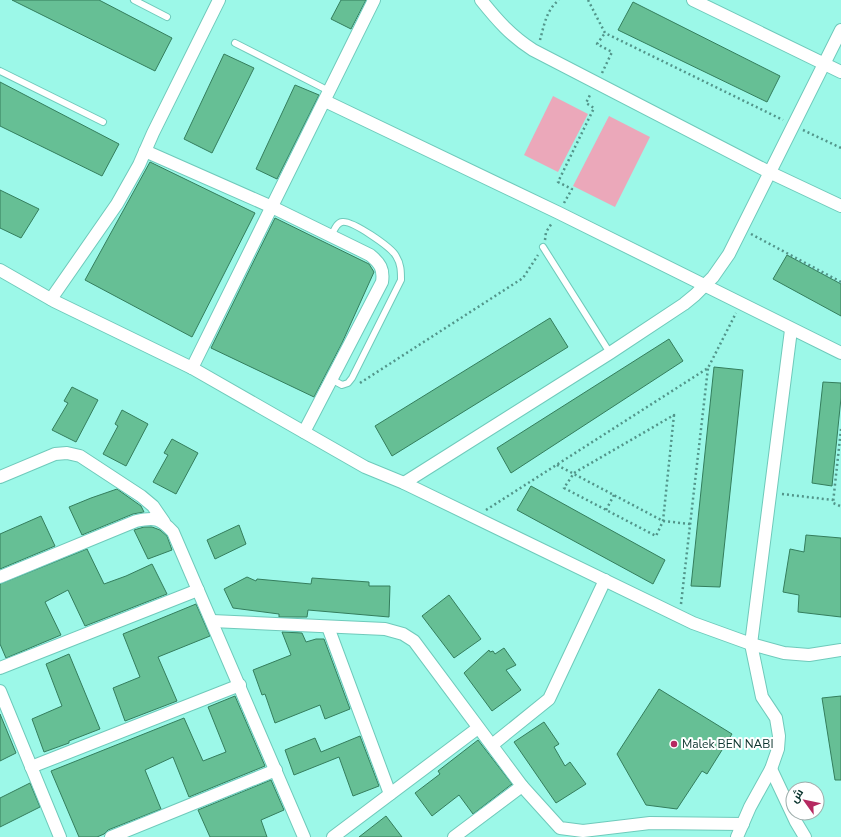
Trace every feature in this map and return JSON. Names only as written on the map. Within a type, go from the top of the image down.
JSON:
[{"type":"street","points":[[51,300],[117,204],[139,165],[219,0]]},
{"type":"street","points":[[192,368],[374,0]]},
{"type":"street","points":[[481,0],[502,26],[518,40],[537,52],[771,173],[841,206]]},
{"type":"street","points":[[693,0],[841,72]]},
{"type":"street","points":[[404,483],[610,353],[684,304],[705,285],[722,266],[742,230],[841,30]]},
{"type":"street","points":[[327,96],[741,303],[791,330],[841,353]]},
{"type":"street","points":[[145,151],[272,207],[370,255],[378,261],[382,268],[382,282],[304,432]]},
{"type":"street","points":[[0,270],[51,300],[192,368],[365,467],[404,483],[693,623],[751,644],[784,652],[809,655],[841,650]]},
{"type":"street","points":[[737,837],[750,807],[772,769],[779,736],[776,718],[762,697],[751,644],[791,330]]},
{"type":"street","points":[[0,477],[55,454],[67,453],[80,456],[141,496],[153,506],[173,532],[304,837]]},
{"type":"street","points":[[0,577],[136,521],[150,518],[164,522]]},
{"type":"street","points":[[492,745],[549,699],[605,580]]},
{"type":"street","points":[[0,668],[198,590]]},
{"type":"street","points":[[212,621],[385,629],[403,634],[414,641],[522,786],[560,828],[583,831],[650,823],[743,824]]},
{"type":"street","points":[[328,627],[390,794]]},
{"type":"street","points":[[31,767],[240,685]]},
{"type":"street","points":[[0,691],[60,837]]},
{"type":"street","points":[[333,837],[478,728]]},
{"type":"street","points":[[772,769],[796,822],[805,837]]},
{"type":"street","points":[[111,837],[276,770]]},
{"type":"street","points":[[454,837],[522,786]]},
{"type":"lane","points":[[134,0],[167,17]]},
{"type":"lane","points":[[235,43],[327,96]]},
{"type":"lane","points":[[0,71],[103,122]]},
{"type":"lane","points":[[331,236],[337,226],[342,222],[348,223],[386,244],[396,256],[401,268],[401,280],[352,378],[348,383],[342,385],[331,379]]},
{"type":"lane","points":[[543,247],[610,353]]},
{"type":"path","points":[[537,52],[545,19],[550,10],[559,0]]},
{"type":"path","points":[[588,0],[605,33],[793,126],[841,148]]},
{"type":"path","points":[[348,383],[357,385],[523,278],[543,247],[546,232],[559,213],[572,189],[558,182],[594,108],[586,103],[612,52],[597,44],[605,33]]},
{"type":"path","points":[[742,230],[841,282]]},
{"type":"path","points":[[680,617],[708,368],[741,303]]},
{"type":"path","points":[[475,517],[708,368]]},
{"type":"path","points":[[674,415],[663,521],[656,536],[564,488],[574,473],[674,415]]},
{"type":"path","points":[[841,429],[832,503],[840,506],[841,504]]},
{"type":"path","points":[[557,465],[663,521],[690,524]]},
{"type":"path","points":[[771,492],[833,500]]},
{"type":"path","points":[[606,510],[614,495]]},
{"type":"shaded area","points":[[553,96],[588,114],[558,172],[524,155]]},
{"type":"shaded area","points":[[609,116],[650,137],[615,207],[573,186]]},
{"type":"building","points":[[12,0],[99,0],[172,38],[155,71]]},
{"type":"building","points":[[341,0],[366,0],[351,29],[331,19]]},
{"type":"building","points":[[633,2],[780,76],[767,102],[618,30]]},
{"type":"building","points":[[224,54],[254,68],[212,153],[184,139]]},
{"type":"building","points":[[0,82],[119,144],[102,176],[0,126]]},
{"type":"building","points":[[295,85],[319,95],[277,179],[256,169]]},
{"type":"building","points":[[150,162],[255,213],[192,337],[85,280]]},
{"type":"building","points":[[0,190],[39,209],[21,238],[0,228]]},
{"type":"building","points":[[275,218],[369,264],[374,272],[342,343],[314,397],[211,348]]},
{"type":"building","points":[[787,255],[841,284],[841,316],[773,279]]},
{"type":"building","points":[[550,318],[568,347],[392,456],[375,426]]},
{"type":"building","points":[[669,339],[683,361],[511,473],[497,448]]},
{"type":"building","points":[[714,367],[743,370],[720,587],[691,586]]},
{"type":"building","points":[[823,382],[841,383],[841,398],[832,486],[812,483]]},
{"type":"building","points":[[72,387],[98,400],[76,442],[52,430],[68,403],[64,401]]},
{"type":"building","points":[[122,410],[148,424],[126,466],[103,454],[118,426],[115,424]]},
{"type":"building","points":[[172,439],[198,453],[176,494],[153,482],[168,455],[164,453]]},
{"type":"building","points":[[531,486],[665,560],[653,584],[517,510]]},
{"type":"building","points":[[117,489],[141,506],[144,512],[133,514],[82,535],[69,507]]},
{"type":"building","points":[[41,516],[55,546],[0,569],[0,534]]},
{"type":"building","points":[[239,525],[246,544],[215,559],[207,540]]},
{"type":"building","points":[[144,527],[152,527],[160,530],[167,536],[172,550],[148,559],[134,530]]},
{"type":"building","points":[[806,535],[841,538],[841,617],[798,612],[799,595],[783,592],[790,549],[804,552]]},
{"type":"building","points":[[87,549],[104,584],[152,564],[167,594],[85,626],[68,590],[45,602],[61,635],[6,658],[0,644],[0,584]]},
{"type":"building","points":[[247,577],[256,581],[257,579],[311,584],[312,578],[369,582],[369,586],[390,586],[389,617],[308,610],[307,617],[279,617],[279,614],[233,608],[224,589]]},
{"type":"building","points":[[449,595],[481,639],[454,658],[422,616]]},
{"type":"building","points":[[196,604],[210,636],[158,657],[177,701],[125,721],[113,688],[140,677],[123,634]]},
{"type":"building","points":[[282,632],[302,633],[306,642],[316,639],[324,639],[350,709],[325,719],[320,705],[275,723],[265,694],[262,695],[253,670],[291,655]]},
{"type":"building","points":[[504,648],[516,665],[506,670],[521,690],[492,711],[464,673],[489,650],[490,652],[493,651],[495,654]]},
{"type":"building","points":[[69,654],[100,729],[44,752],[32,719],[62,706],[46,664]]},
{"type":"building","name":"Malek BEN NABI","points":[[659,689],[732,734],[707,774],[702,771],[677,809],[646,805],[617,754]]},
{"type":"building","points":[[235,696],[265,766],[189,797],[173,757],[145,770],[161,809],[108,830],[104,834],[97,837],[79,837],[51,771],[184,718],[203,761],[226,752],[208,707]]},
{"type":"building","points":[[841,696],[841,780],[835,780],[822,698]]},
{"type":"building","points":[[0,714],[16,753],[0,761]]},
{"type":"building","points":[[544,722],[559,744],[554,747],[565,766],[570,762],[586,784],[556,803],[514,742]]},
{"type":"building","points":[[360,736],[379,786],[353,796],[339,757],[294,775],[285,750],[315,738],[321,752]]},
{"type":"building","points":[[478,740],[512,784],[473,814],[459,795],[432,816],[415,793],[440,774],[438,771]]},
{"type":"building","points":[[271,780],[284,810],[261,820],[267,837],[210,837],[198,810]]},
{"type":"building","points":[[30,783],[40,807],[0,827],[0,798]]},
{"type":"building","points":[[386,816],[402,837],[359,837]]},
{"type":"place","name":"Malek BEN NABI","points":[[674,744]]}]
